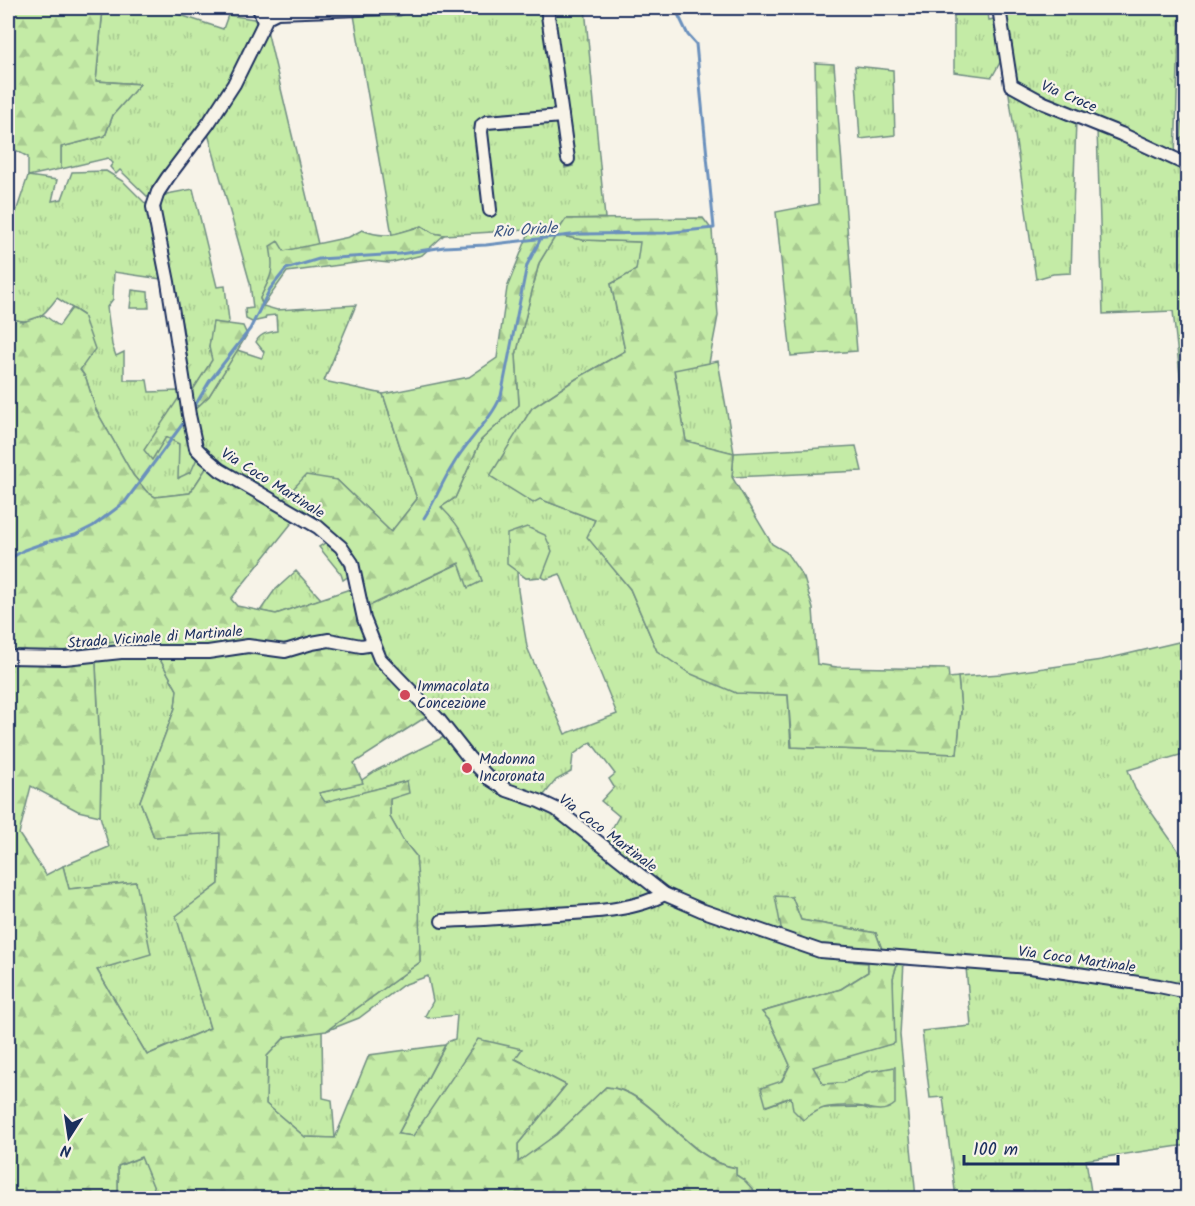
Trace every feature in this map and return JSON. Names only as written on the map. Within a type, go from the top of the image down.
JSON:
[{"type":"street","points":[[258,8],[264,22]]},
{"type":"street","points":[[264,22],[267,17],[278,12],[388,8]]},
{"type":"street","points":[[547,8],[568,159]]},
{"type":"street","name":"Via Croce","points":[[999,8],[1011,86],[1044,103],[1121,134],[1188,165]]},
{"type":"street","name":"Via Coco Martinale","points":[[264,22],[234,84],[158,192],[153,207],[196,448],[220,470],[318,527],[341,546],[351,563],[364,620],[380,659],[439,720],[470,759],[490,779],[507,790],[556,809],[664,894],[701,910],[820,951],[1030,967],[1188,992]]},
{"type":"street","points":[[490,210],[482,125],[487,122],[562,116]]},
{"type":"street","name":"Strada Vicinale di Martinale","points":[[8,657],[65,658],[121,652],[208,652],[248,646],[285,651],[329,640],[361,646],[374,644]]},
{"type":"street","points":[[442,921],[585,912],[641,903],[664,894]]},
{"type":"green space","points":[[8,8],[103,8],[96,81],[140,84],[113,115],[105,136],[61,147],[61,169],[28,176],[28,157],[8,146]]},
{"type":"green space","points":[[103,8],[159,8],[223,29],[228,15],[254,19],[259,26],[233,81],[151,200],[120,170],[116,174],[110,167],[113,163],[108,158],[61,169],[61,147],[105,136],[113,115],[140,84],[96,81]]},
{"type":"green space","points":[[413,8],[542,8],[565,168],[573,166],[549,8],[585,8],[605,218],[567,219],[560,228],[444,235],[433,233],[421,226],[392,235],[354,15],[400,16]]},
{"type":"green space","points":[[954,8],[987,8],[989,20],[998,18],[1003,57],[992,77],[954,72]]},
{"type":"green space","points":[[1002,8],[1180,8],[1175,157],[1057,106],[1016,81]]},
{"type":"green space","points":[[267,30],[318,244],[284,252],[274,263],[272,275],[260,299],[263,306],[277,310],[356,305],[324,381],[383,394],[417,499],[391,532],[337,480],[281,502],[221,466],[202,448],[196,435],[194,410],[209,396],[237,350],[262,358],[264,352],[256,342],[262,335],[277,331],[276,315],[266,316],[265,319],[252,322],[246,319],[245,309],[253,308],[250,283],[207,130]]},
{"type":"green space","points":[[815,63],[834,64],[857,351],[791,356],[776,212],[818,204]]},
{"type":"green space","points":[[855,66],[893,70],[895,135],[860,139]]},
{"type":"green space","points":[[1008,87],[1076,119],[1071,273],[1053,274],[1036,279]]},
{"type":"green space","points":[[1188,115],[1187,159],[1180,155],[1182,120]]},
{"type":"green space","points":[[1097,129],[1187,170],[1188,410],[1184,412],[1173,311],[1103,314]]},
{"type":"green space","points":[[106,171],[124,182],[147,205],[162,279],[114,272],[113,299],[107,307],[112,345],[116,356],[124,352],[124,380],[147,380],[149,392],[178,391],[182,393],[167,437],[179,444],[179,478],[198,456],[207,467],[190,493],[155,497],[147,492],[133,475],[96,410],[86,378],[80,369],[83,315],[57,298],[47,311],[37,318],[25,321],[8,318],[8,227],[11,227],[28,176],[57,180],[52,201],[62,199],[72,172]]},
{"type":"green space","points":[[193,189],[217,287],[225,286],[229,321],[228,324],[213,323],[209,347],[213,360],[191,393],[184,332],[164,247],[161,200],[167,194]]},
{"type":"green space","points":[[703,218],[712,230],[718,316],[709,363],[674,370],[686,441],[734,453],[732,477],[772,544],[786,552],[804,578],[813,609],[817,664],[837,667],[948,669],[949,678],[958,677],[961,710],[957,754],[792,747],[788,695],[736,693],[689,673],[657,651],[630,589],[587,537],[595,520],[540,499],[533,503],[490,476],[532,408],[625,351],[611,284],[636,270],[640,242],[583,240],[556,235],[539,263],[516,355],[519,405],[481,440],[455,498],[441,507],[467,541],[482,581],[468,588],[459,563],[367,607],[354,562],[281,502],[306,475],[337,480],[391,532],[417,499],[383,394],[469,377],[497,358],[507,288],[530,230],[560,228],[566,219]]},
{"type":"green space","points":[[422,226],[433,233],[444,235],[422,255],[389,263],[370,261],[287,272],[263,306],[260,298],[272,268],[270,246],[278,241],[284,251],[349,237],[362,230],[385,235]]},
{"type":"green space","points":[[556,235],[583,240],[641,242],[636,271],[611,284],[625,351],[532,408],[491,476],[540,499],[595,520],[588,537],[630,589],[657,651],[736,693],[788,695],[791,747],[957,754],[961,710],[958,677],[1001,674],[1102,660],[1187,640],[1187,753],[1128,770],[1135,789],[1187,863],[1187,986],[1060,965],[883,952],[876,933],[801,920],[792,897],[782,933],[700,905],[666,890],[605,841],[619,816],[601,801],[614,787],[609,779],[615,774],[591,742],[573,755],[571,772],[556,780],[544,795],[526,793],[494,777],[381,657],[367,607],[460,563],[482,581],[440,507],[455,498],[481,440],[519,405],[516,355],[539,263]],"holes":[[[517,572],[526,578],[546,579],[560,574],[617,714],[565,734],[527,647]]]},
{"type":"green space","points":[[132,290],[148,292],[149,308],[130,308]]},
{"type":"green space","points":[[72,308],[83,315],[95,349],[80,370],[86,378],[96,410],[133,475],[147,492],[155,497],[190,493],[207,467],[295,519],[231,599],[237,606],[276,614],[350,589],[373,658],[429,715],[354,763],[363,783],[319,793],[325,802],[407,781],[409,793],[390,799],[390,817],[403,840],[416,856],[420,962],[326,1031],[285,1037],[267,1056],[266,1104],[305,1137],[335,1138],[369,1055],[445,1045],[398,1134],[413,1136],[478,1039],[522,1049],[515,1059],[566,1085],[518,1144],[518,1162],[557,1134],[606,1087],[624,1091],[640,1100],[701,1152],[717,1162],[736,1168],[736,1175],[761,1198],[158,1198],[141,1157],[118,1166],[118,1198],[8,1198],[8,317],[23,322],[44,315],[59,326]],"holes":[[[147,636],[177,690],[175,708],[140,801],[154,837],[220,833],[219,884],[176,916],[210,1028],[147,1055],[97,970],[151,954],[136,882],[69,889],[63,866],[46,875],[19,834],[31,786],[78,811],[100,816],[101,772],[95,644]]]},
{"type":"green space","points":[[213,322],[243,326],[247,335],[209,396],[194,410],[191,393],[212,360],[209,347]]},
{"type":"green space","points":[[718,361],[734,453],[686,441],[674,369]]},
{"type":"green space","points":[[182,393],[198,456],[191,472],[178,478],[179,444],[166,437],[152,460],[144,450]]},
{"type":"green space","points":[[856,446],[862,471],[732,477],[734,453]]},
{"type":"green space","points":[[527,527],[545,535],[552,551],[542,577],[526,578],[507,564],[507,534]]},
{"type":"green space","points":[[328,541],[340,557],[349,576],[343,580],[341,574],[319,547]]},
{"type":"green space","points":[[296,571],[321,599],[276,614],[260,611],[274,591]]},
{"type":"green space","points":[[147,636],[177,690],[175,708],[140,801],[154,837],[220,832],[219,884],[177,916],[210,1028],[147,1055],[97,970],[136,882],[69,889],[63,866],[109,847],[100,816],[101,772],[95,643]]},
{"type":"green space","points":[[446,736],[458,753],[542,806],[665,899],[868,962],[868,972],[841,989],[762,1012],[770,1021],[790,1065],[767,1106],[792,1097],[824,1108],[863,1107],[870,1110],[890,1108],[867,1072],[843,1083],[823,1084],[812,1066],[894,1043],[893,978],[898,961],[904,961],[900,1035],[916,1198],[761,1198],[736,1175],[736,1168],[717,1162],[700,1152],[639,1099],[623,1091],[606,1087],[557,1134],[518,1163],[518,1144],[566,1085],[514,1058],[521,1049],[413,1136],[398,1134],[447,1042],[455,1039],[457,1015],[428,1018],[425,1016],[433,1001],[428,976],[403,985],[359,1018],[326,1031],[420,962],[416,856],[403,840],[390,817],[390,799],[407,781],[324,803],[319,793],[362,783],[362,780],[377,770]]},
{"type":"green space","points":[[775,896],[792,897],[801,920],[876,933],[883,952],[821,947],[782,933]]},
{"type":"green space","points":[[853,958],[898,961],[893,978],[895,1043],[813,1067],[823,1084],[843,1083],[867,1072],[895,1067],[895,1104],[887,1109],[879,1110],[855,1106],[827,1107],[803,1120],[793,1110],[791,1097],[766,1106],[761,1088],[782,1081],[790,1065],[770,1021],[762,1012],[841,989],[868,972],[868,963],[854,962]]},
{"type":"green space","points":[[966,967],[1077,979],[1187,998],[1187,1176],[1185,1146],[1179,1146],[1086,1160],[1092,1198],[956,1198],[943,1097],[930,1098],[922,1031],[971,1026]]},
{"type":"green space","points":[[322,1031],[323,1098],[332,1100],[335,1138],[305,1137],[266,1104],[267,1056],[285,1037]]},
{"type":"green space","points":[[142,1157],[158,1198],[118,1198],[118,1166]]},
{"type":"waterway","name":"Rio Oriale","points":[[193,409],[209,382],[250,329],[270,289],[286,269],[319,259],[400,254],[444,247],[486,245],[579,234],[664,233],[714,228],[696,44],[688,35],[675,8]]},
{"type":"waterway","points":[[424,518],[449,471],[491,414],[501,396],[527,265],[541,238]]},
{"type":"waterway","name":"Rio Oriale","points":[[50,541],[75,535],[93,526],[125,502],[187,418]]},
{"type":"waterway","name":"Rio Oriale","points":[[8,560],[24,550],[47,542]]},
{"type":"place","name":"Immacolata Concezione","points":[[405,695]]},
{"type":"place","name":"Madonna Incoronata","points":[[467,768]]}]
